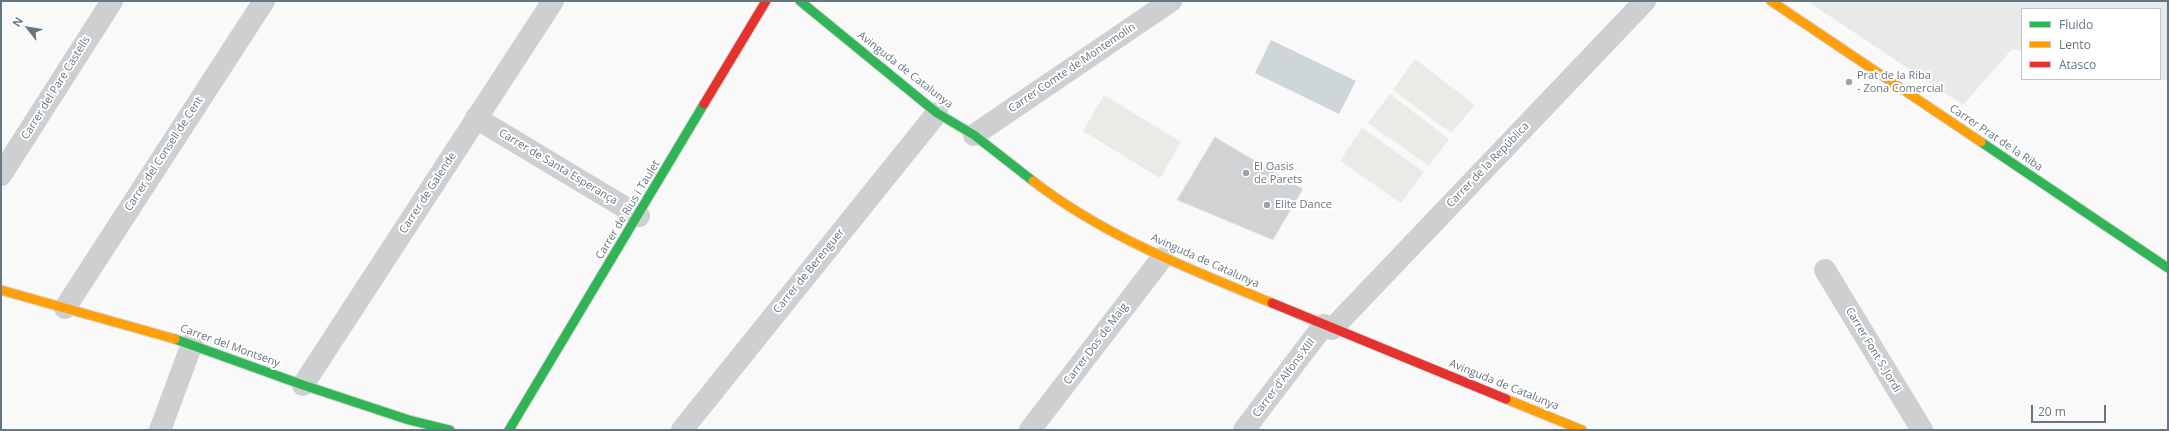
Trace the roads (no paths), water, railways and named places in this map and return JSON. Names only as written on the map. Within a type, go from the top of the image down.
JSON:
[{"type":"street","name":"Carrer del Pare Castells","points":[[1,175],[112,1]]},
{"type":"street","name":"Carrer del Consell de Cent","points":[[65,308],[264,1]]},
{"type":"street","name":"Carrer de Galende","points":[[303,385],[553,1]]},
{"type":"street","name":"Carrer de Rius i Taulet","points":[[509,430],[639,216],[766,1]]},
{"type":"street","name":"Avinguda de Catalunya","points":[[800,1],[937,113],[974,135],[1063,204],[1162,258],[1582,430]]},
{"type":"street","name":"Carrer Comte de Montemolín","points":[[974,135],[1171,1]]},
{"type":"street","name":"Carrer de la República","points":[[1328,327],[1645,1]]},
{"type":"street","name":"Carrer Prat de la Riba","points":[[1771,1],[2168,268]]},
{"type":"street","name":"Carrer de Berenguer","points":[[682,430],[937,113]]},
{"type":"street","name":"Carrer de Santa Esperança","points":[[476,118],[639,216]]},
{"type":"street","name":"Carrer Dos de Maig","points":[[1030,430],[1162,258]]},
{"type":"street","name":"Carrer Font S. Jordi","points":[[1825,270],[1922,430]]},
{"type":"street","name":"Carrer del Montseny","points":[[1,290],[192,344],[407,425],[450,430]]},
{"type":"street","name":"Carrer d'Alfons XIII","points":[[1244,430],[1328,327]]},
{"type":"street","points":[[160,430],[192,344]]},
{"type":"place","name":"Prat de la Riba - Zona Comercial","points":[[1849,82]]},
{"type":"place","name":"El Oasis de Parets","points":[[1246,173]]},
{"type":"place","name":"Elite Dance","points":[[1267,205]]}]
